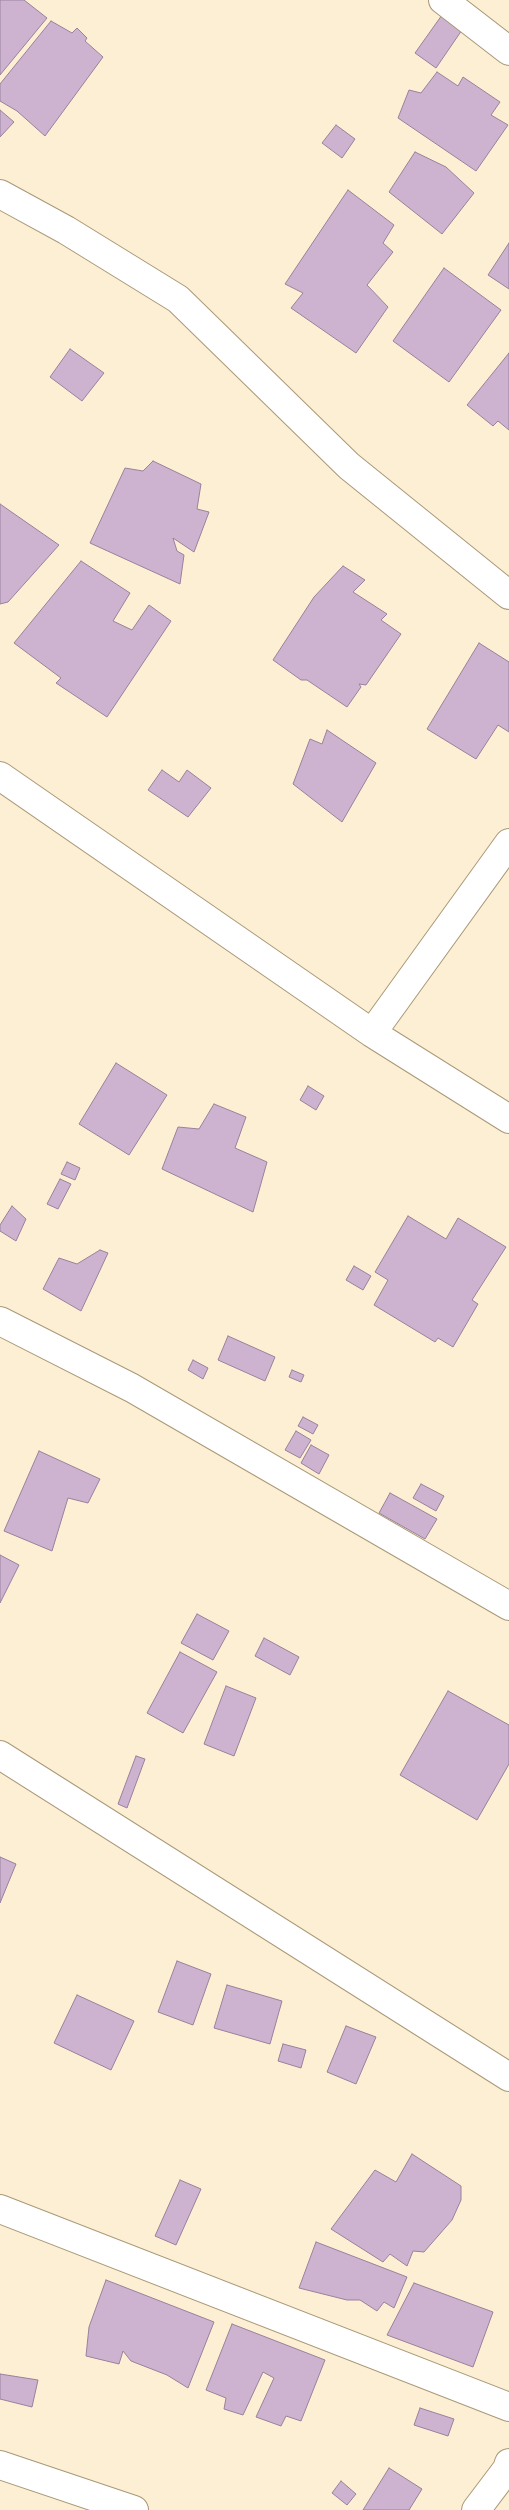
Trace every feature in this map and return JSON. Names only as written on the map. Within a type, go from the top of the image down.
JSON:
[{"type":"street","points":[[443,0],[509,51]]},
{"type":"street","points":[[0,194],[66,230],[178,299],[349,466],[509,595]]},
{"type":"street","points":[[0,776],[372,1033],[509,1119]]},
{"type":"street","points":[[372,1033],[509,843]]},
{"type":"street","points":[[0,1321],[132,1388],[509,1606]]},
{"type":"street","points":[[0,1755],[509,2077]]},
{"type":"street","points":[[0,2209],[509,2407]]},
{"type":"street","points":[[476,2510],[507,2469],[509,2463]]},
{"type":"street","points":[[0,2465],[134,2510]]},
{"type":"building","points":[[0,0],[24,0],[47,18],[0,75]]},
{"type":"building","points":[[442,15],[462,30],[436,68],[415,53]]},
{"type":"building","points":[[51,21],[72,33],[77,28],[87,38],[85,41],[103,57],[45,136],[17,111],[0,101],[0,84]]},
{"type":"building","points":[[437,72],[458,86],[463,77],[500,102],[491,115],[508,125],[476,171],[398,118],[409,90],[421,93]]},
{"type":"building","points":[[0,110],[14,122],[0,137]]},
{"type":"building","points":[[336,125],[355,139],[342,158],[322,143]]},
{"type":"building","points":[[415,152],[446,167],[474,193],[442,234],[389,192]]},
{"type":"building","points":[[348,190],[394,225],[383,243],[393,252],[367,285],[388,307],[356,353],[291,308],[303,293],[285,284]]},
{"type":"building","points":[[509,243],[509,289],[488,275]]},
{"type":"building","points":[[444,268],[501,310],[449,382],[393,341]]},
{"type":"building","points":[[70,349],[104,373],[82,401],[50,377]]},
{"type":"building","points":[[509,353],[509,430],[498,421],[493,426],[467,405]]},
{"type":"building","points":[[153,461],[201,484],[197,509],[209,512],[194,552],[173,538],[177,551],[184,555],[180,584],[90,543],[125,468],[143,471]]},
{"type":"building","points":[[0,504],[59,545],[8,602],[0,604]]},
{"type":"building","points":[[81,561],[130,593],[113,621],[132,630],[149,605],[171,621],[107,717],[56,683],[61,678],[14,643]]},
{"type":"building","points":[[343,566],[365,580],[353,592],[387,614],[381,620],[401,634],[366,685],[359,684],[361,687],[347,707],[307,680],[301,680],[273,660],[314,597]]},
{"type":"building","points":[[479,643],[509,662],[509,732],[498,725],[476,759],[427,729]]},
{"type":"building","points":[[327,730],[376,763],[342,822],[293,784],[310,739],[322,744]]},
{"type":"building","points":[[162,770],[179,782],[187,770],[211,788],[188,817],[148,790]]},
{"type":"building","points":[[116,1063],[167,1095],[129,1155],[79,1124]]},
{"type":"building","points":[[308,1086],[324,1096],[316,1110],[300,1100]]},
{"type":"building","points":[[214,1104],[246,1117],[235,1148],[267,1162],[253,1212],[162,1169],[178,1127],[199,1129]]},
{"type":"building","points":[[67,1162],[80,1168],[75,1180],[61,1174]]},
{"type":"building","points":[[60,1179],[71,1184],[58,1209],[47,1204]]},
{"type":"building","points":[[12,1206],[26,1219],[16,1241],[0,1231],[0,1225]]},
{"type":"building","points":[[408,1216],[446,1239],[458,1218],[506,1247],[472,1300],[478,1304],[453,1347],[438,1338],[435,1342],[374,1305],[388,1280],[375,1272]]},
{"type":"building","points":[[100,1250],[108,1253],[81,1311],[43,1289],[59,1258],[77,1264]]},
{"type":"building","points":[[354,1266],[371,1276],[363,1290],[346,1280]]},
{"type":"building","points":[[228,1336],[275,1357],[265,1381],[218,1360]]},
{"type":"building","points":[[193,1360],[208,1368],[203,1379],[188,1370]]},
{"type":"building","points":[[292,1370],[304,1375],[301,1382],[289,1377]]},
{"type":"building","points":[[303,1417],[318,1425],[313,1434],[298,1426]]},
{"type":"building","points":[[296,1431],[311,1440],[300,1458],[285,1450]]},
{"type":"building","points":[[311,1445],[329,1455],[319,1474],[301,1463]]},
{"type":"building","points":[[39,1451],[100,1479],[88,1503],[68,1498],[52,1551],[4,1531]]},
{"type":"building","points":[[421,1484],[444,1496],[436,1511],[413,1498]]},
{"type":"building","points":[[390,1493],[437,1519],[425,1539],[379,1513]]},
{"type":"building","points":[[0,1555],[19,1565],[0,1603]]},
{"type":"building","points":[[197,1614],[229,1631],[213,1660],[181,1643]]},
{"type":"building","points":[[264,1638],[299,1657],[290,1675],[255,1656]]},
{"type":"building","points":[[180,1652],[217,1672],[183,1733],[147,1713]]},
{"type":"building","points":[[226,1686],[256,1698],[234,1756],[204,1744]]},
{"type":"building","points":[[448,1691],[509,1725],[509,1764],[477,1820],[400,1775]]},
{"type":"building","points":[[136,1756],[145,1759],[127,1808],[118,1804]]},
{"type":"building","points":[[0,1857],[16,1864],[0,1903]]},
{"type":"building","points":[[177,1961],[211,1974],[193,2025],[158,2012]]},
{"type":"building","points":[[227,1985],[282,2001],[270,2044],[214,2028]]},
{"type":"building","points":[[77,1995],[134,2021],[111,2070],[54,2043]]},
{"type":"building","points":[[346,2026],[376,2037],[356,2084],[327,2072]]},
{"type":"building","points":[[283,2044],[306,2050],[301,2068],[278,2061]]},
{"type":"building","points":[[412,2154],[461,2186],[461,2200],[452,2220],[424,2252],[413,2251],[407,2266],[390,2254],[383,2262],[331,2229],[375,2170],[396,2182]]},
{"type":"building","points":[[180,2180],[201,2189],[176,2245],[155,2236]]},
{"type":"building","points":[[316,2242],[407,2277],[394,2308],[384,2302],[377,2311],[360,2300],[347,2300],[299,2288]]},
{"type":"building","points":[[106,2280],[214,2322],[188,2388],[167,2375],[131,2361],[123,2351],[119,2364],[86,2356],[89,2327]]},
{"type":"building","points":[[414,2283],[493,2312],[473,2367],[387,2335]]},
{"type":"building","points":[[232,2324],[325,2360],[301,2421],[286,2416],[281,2426],[256,2417],[274,2378],[263,2372],[243,2415],[224,2409],[226,2398],[206,2390]]},
{"type":"building","points":[[0,2374],[38,2380],[32,2407],[0,2399]]},
{"type":"building","points":[[420,2408],[454,2419],[448,2436],[414,2425]]},
{"type":"building","points":[[389,2468],[422,2489],[409,2510],[363,2510]]},
{"type":"building","points":[[341,2481],[356,2494],[347,2505],[332,2493]]}]
